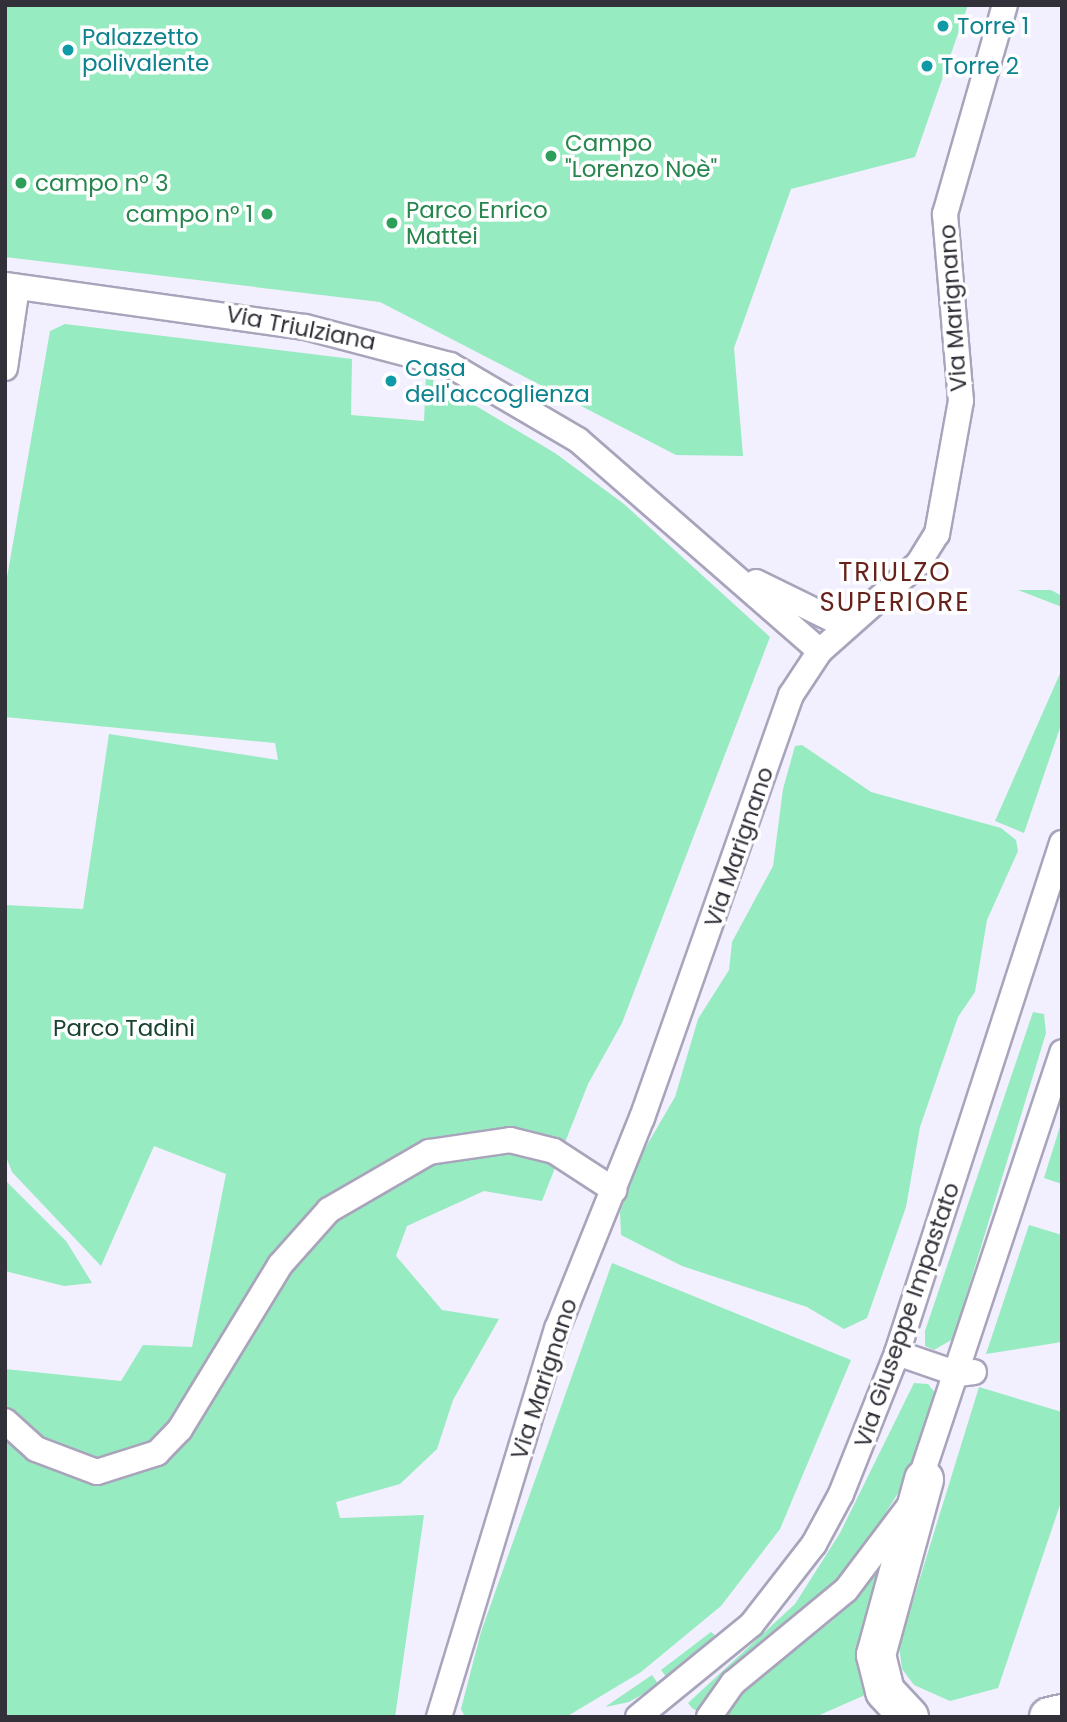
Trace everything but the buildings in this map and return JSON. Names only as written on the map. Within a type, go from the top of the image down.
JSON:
[{"type":"highway","points":[[909,1717],[885,1691],[876,1655],[924,1479]]},
{"type":"highway","points":[[1049,1717],[1062,1714]]},
{"type":"street","name":"Via Marignano","points":[[439,1717],[557,1329],[642,1118],[767,777],[781,720],[820,651],[918,564],[937,534],[961,401],[945,214],[1005,5]]},
{"type":"street","name":"Via Triulziana","points":[[11,286],[305,327],[450,365],[579,440],[736,572],[820,651]]},
{"type":"street","points":[[5,368],[11,286]]},
{"type":"street","name":"Via Triulziana","points":[[736,572],[846,626]]},
{"type":"street","name":"Via Giuseppe Impastato","points":[[638,1717],[734,1640],[797,1568],[841,1494],[897,1353],[1062,843]]},
{"type":"street","points":[[709,1717],[733,1683],[796,1637],[853,1582],[924,1479],[967,1373],[1062,1052]]},
{"type":"street","points":[[5,1421],[36,1449],[72,1467],[97,1472],[157,1453],[187,1418],[280,1265],[329,1210],[429,1152],[510,1140],[554,1151],[614,1190]]},
{"type":"street","points":[[897,1353],[967,1373]]},
{"type":"green space","name":"Parco Enrico Mattei","points":[[5,5],[968,5],[915,157],[791,189],[734,348],[743,456],[676,455],[380,302],[5,257]]},
{"type":"green space","name":"Parco Tadini","points":[[65,324],[352,359],[351,415],[424,421],[426,376],[555,453],[624,504],[770,637],[622,1023],[588,1084],[542,1201],[484,1191],[407,1226],[396,1256],[442,1310],[499,1319],[453,1400],[437,1449],[400,1484],[336,1502],[340,1518],[424,1515],[395,1717],[5,1717],[5,1369],[121,1381],[143,1345],[192,1347],[226,1174],[154,1146],[101,1266],[12,1172],[5,1154],[5,905],[83,909],[109,734],[278,760],[275,743],[5,717],[5,589],[50,331]]},
{"type":"green space","points":[[1018,590],[1051,590],[1062,596],[1062,607]]},
{"type":"green space","points":[[1062,669],[1062,722],[1024,833],[995,821]]},
{"type":"green space","points":[[802,745],[871,792],[1001,828],[1016,840],[1018,851],[987,920],[975,992],[958,1017],[920,1127],[906,1207],[867,1318],[844,1329],[807,1307],[682,1266],[621,1235],[620,1212],[640,1157],[675,1097],[698,1019],[729,970],[732,942],[773,866],[783,789],[795,746]]},
{"type":"green space","points":[[1033,1012],[1044,1014],[1046,1033],[953,1339],[934,1350],[925,1346],[925,1331]]},
{"type":"green space","points":[[1062,1120],[1062,1184],[1044,1178]]},
{"type":"green space","points":[[5,1180],[66,1241],[92,1283],[64,1286],[5,1271]]},
{"type":"green space","points":[[1029,1225],[1062,1235],[1062,1342],[986,1354]]},
{"type":"green space","points":[[612,1263],[851,1360],[780,1529],[721,1606],[641,1672],[566,1717],[465,1717],[461,1709],[481,1632]]},
{"type":"green space","points":[[914,1383],[928,1384],[936,1394],[903,1485],[864,1548],[828,1590],[718,1681],[698,1712],[692,1708],[688,1703],[795,1604],[840,1533]]},
{"type":"green space","points":[[979,1387],[1062,1412],[1062,1499],[998,1688],[950,1701],[914,1685],[902,1669],[899,1646]]},
{"type":"green space","points":[[886,1559],[872,1692],[815,1717],[722,1717],[740,1694],[833,1620]]},
{"type":"green space","points":[[711,1632],[715,1635],[667,1678],[661,1670]]},
{"type":"green space","points":[[652,1675],[659,1685],[629,1702],[605,1707]]},
{"type":"place","name":"Torre 1","points":[[943,26]]},
{"type":"place","name":"Palazzetto polivalente","points":[[68,50]]},
{"type":"place","name":"Torre 2","points":[[927,66]]},
{"type":"place","name":"Campo \"Lorenzo Noè\"","points":[[551,156]]},
{"type":"place","name":"campo n° 3","points":[[21,183]]},
{"type":"place","name":"campo n° 1","points":[[267,214]]},
{"type":"place","name":"Parco Enrico Mattei","points":[[392,223]]},
{"type":"place","name":"Casa dell'accoglienza","points":[[391,381]]},
{"type":"district","name":"TRIULZO SUPERIORE","points":[[895,588]]}]
